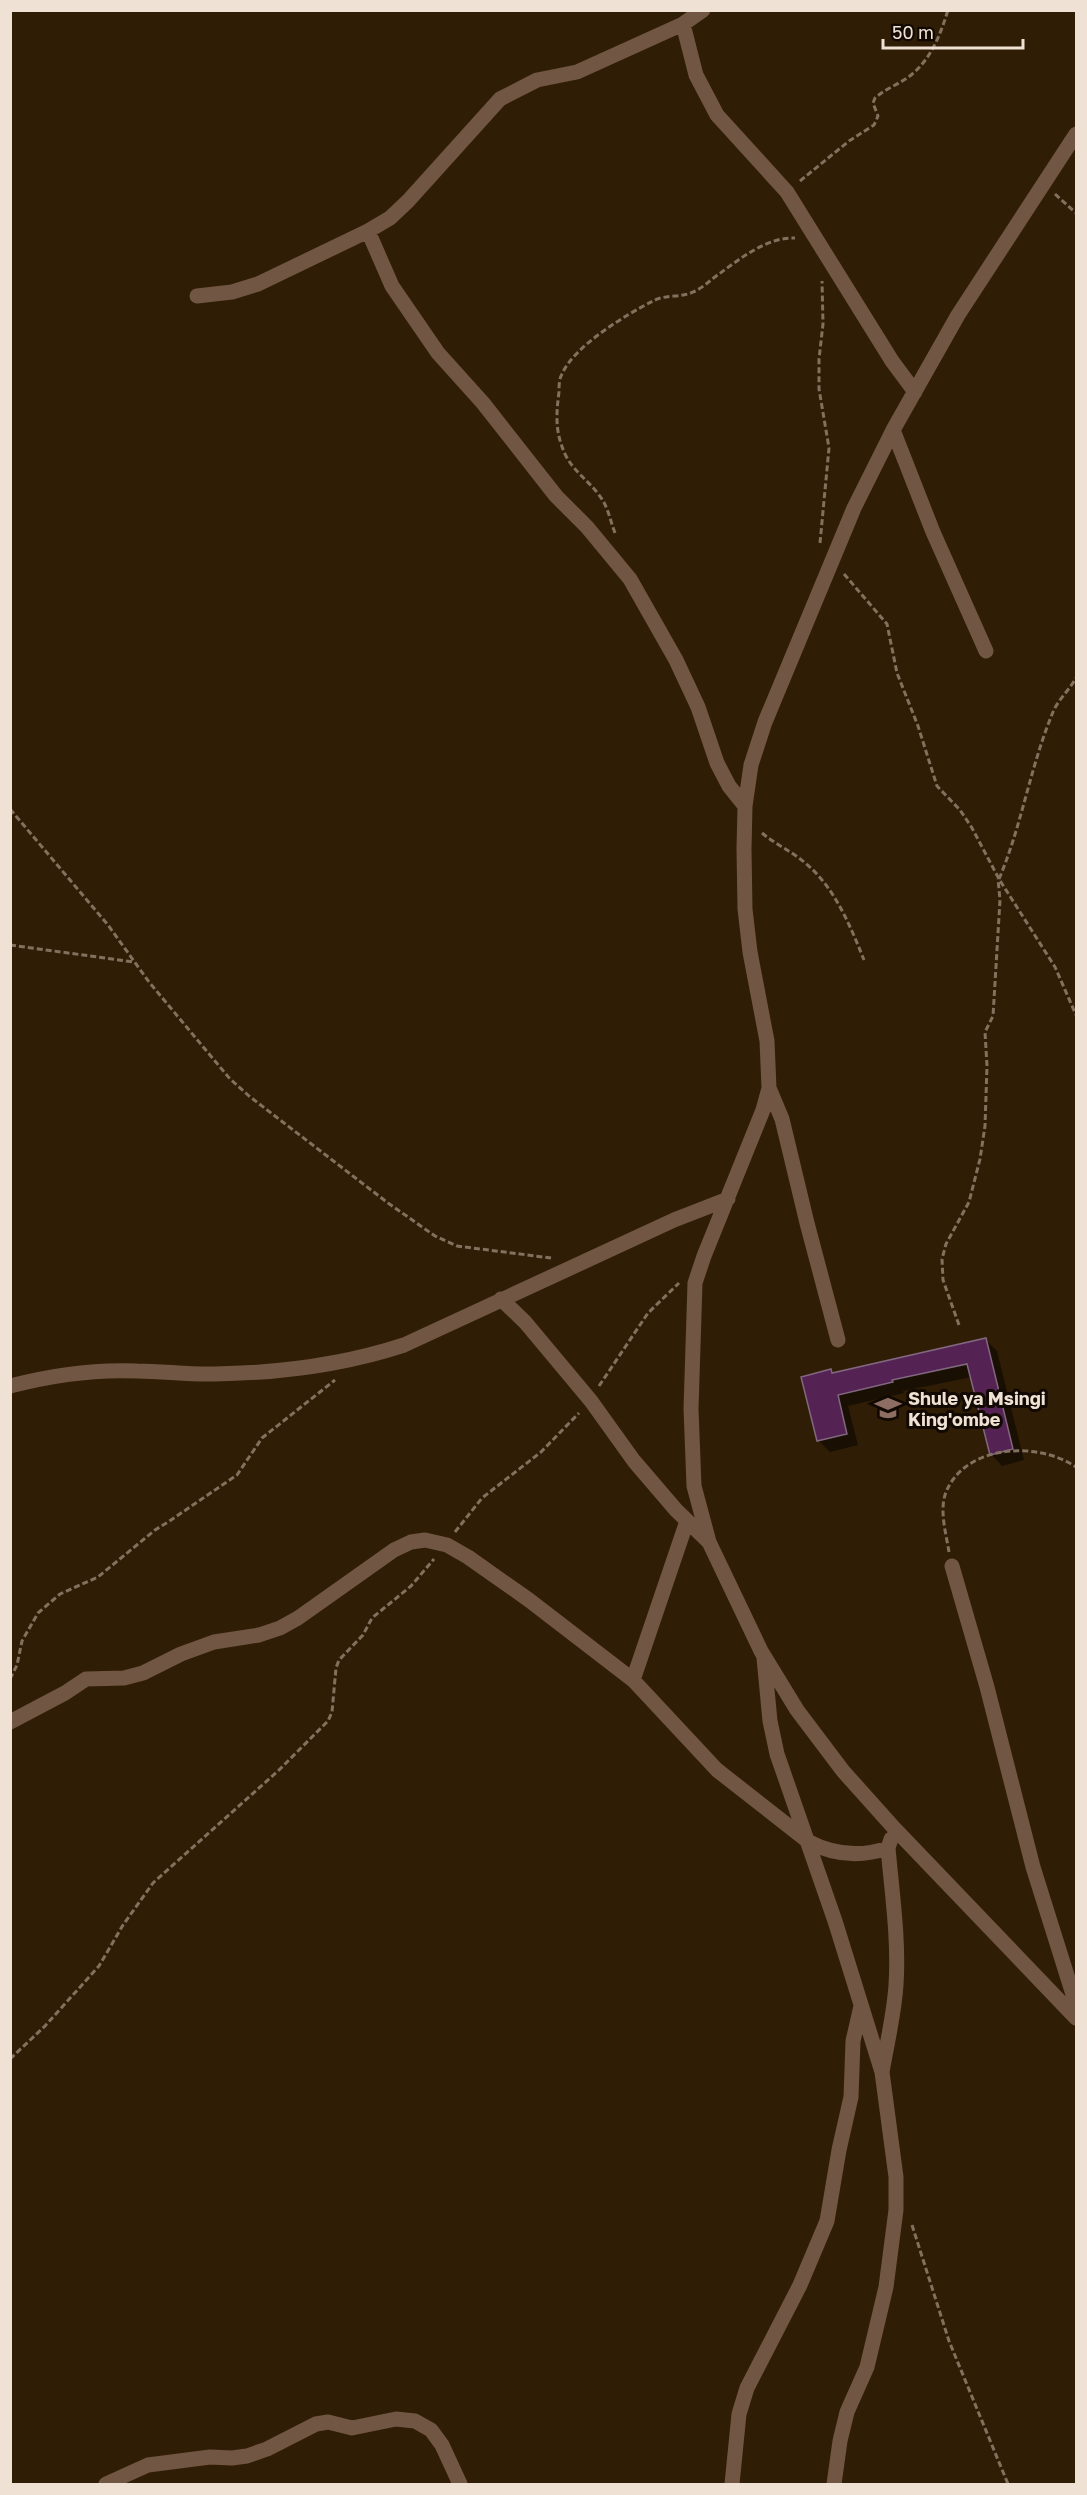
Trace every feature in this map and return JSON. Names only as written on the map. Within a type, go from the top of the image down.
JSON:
[{"type":"street","points":[[196,296],[232,292],[258,284],[368,231],[390,218],[408,201],[500,99],[520,87],[537,81],[577,72],[682,24],[703,10]]},
{"type":"street","points":[[682,24],[696,75],[712,106],[787,192],[892,361],[915,392]]},
{"type":"street","points":[[1077,134],[958,315],[893,430],[854,508],[830,563],[765,722],[751,765],[745,812],[745,909],[750,952],[767,1041],[769,1088],[763,1110],[704,1256],[696,1283],[691,1409],[694,1486],[709,1542],[764,1655],[797,1710],[836,1762],[894,1828],[1077,2018]]},
{"type":"street","points":[[368,231],[392,286],[438,353],[483,402],[541,479],[587,527],[630,579],[676,660],[698,707],[717,763],[745,812]]},
{"type":"street","points":[[893,430],[933,532],[986,651]]},
{"type":"street","points":[[769,1088],[782,1119],[838,1340]]},
{"type":"street","points":[[10,1386],[37,1379],[90,1371],[212,1375],[275,1373],[367,1357],[404,1345],[674,1220],[728,1199]]},
{"type":"street","points":[[501,1299],[525,1322],[591,1401],[634,1461],[687,1521],[709,1542]]},
{"type":"street","points":[[633,1680],[687,1521]]},
{"type":"street","points":[[10,1722],[65,1694],[86,1679],[124,1678],[142,1673],[181,1654],[214,1642],[259,1635],[280,1628],[298,1618],[393,1550],[411,1542],[425,1540],[447,1545],[468,1557],[529,1600],[633,1680],[717,1770],[808,1842],[843,1853],[871,1854],[888,1848]]},
{"type":"street","points":[[952,1566],[987,1687],[1034,1867],[1077,2004]]},
{"type":"street","points":[[764,1655],[770,1721],[777,1754],[808,1842],[882,2072],[896,2177],[893,2241],[876,2334],[867,2367],[847,2412],[834,2484]]},
{"type":"street","points":[[882,2072],[896,1984],[888,1848],[894,1828]]},
{"type":"street","points":[[732,2484],[740,2414],[747,2388],[801,2285],[827,2221],[839,2150],[852,2097],[853,2041],[861,2006]]},
{"type":"street","points":[[106,2484],[148,2465],[210,2457],[247,2456],[267,2449],[316,2424],[328,2422],[352,2428],[396,2419],[415,2421],[431,2430],[442,2445],[460,2484]]},
{"type":"path","points":[[787,192],[849,141],[874,125],[878,116],[873,103],[875,98],[908,77],[925,61],[940,36],[948,10]]},
{"type":"path","points":[[1044,185],[1077,213]]},
{"type":"path","points":[[618,542],[604,503],[578,474],[565,454],[556,427],[559,384],[561,375],[568,364],[611,325],[654,300],[689,294],[700,289],[718,274],[764,245],[781,237],[818,241]]},
{"type":"path","points":[[821,276],[824,304],[819,389],[829,448],[820,545],[830,563],[887,624],[897,673],[918,726],[937,786],[960,810],[998,878],[1055,966],[1077,1015]]},
{"type":"path","points":[[959,1325],[943,1280],[942,1259],[946,1244],[969,1202],[983,1137],[987,1066],[985,1032],[993,1016],[1000,900],[998,878],[1019,826],[1024,797],[1054,710],[1077,678]]},
{"type":"path","points":[[10,809],[108,925],[230,1080],[388,1203],[435,1236],[457,1246],[583,1262]]},
{"type":"path","points":[[745,812],[764,835],[805,863],[818,875],[831,892],[864,960]]},
{"type":"path","points":[[10,945],[135,962]]},
{"type":"path","points":[[10,2059],[45,2026],[99,1966],[123,1925],[153,1883],[279,1770],[328,1721],[332,1712],[336,1668],[339,1660],[363,1635],[372,1618],[411,1586],[447,1545],[482,1497],[541,1452],[591,1401],[609,1368],[648,1313],[676,1283],[696,1283]]},
{"type":"path","points":[[10,1679],[17,1665],[19,1649],[38,1613],[60,1594],[98,1577],[154,1530],[237,1474],[262,1438],[340,1376]]},
{"type":"path","points":[[952,1566],[943,1520],[945,1494],[956,1473],[976,1460],[1002,1452],[1029,1450],[1052,1454],[1077,1467]]},
{"type":"path","points":[[909,2218],[949,2341],[1008,2484]]},
{"type":"building","points":[[986,1338],[1013,1449],[990,1455],[967,1364],[892,1380],[893,1382],[838,1395],[847,1434],[817,1441],[801,1377],[831,1369],[832,1373]]},
{"type":"place","name":"Shule ya Msingi King'ombe","points":[[888,1408]]}]
